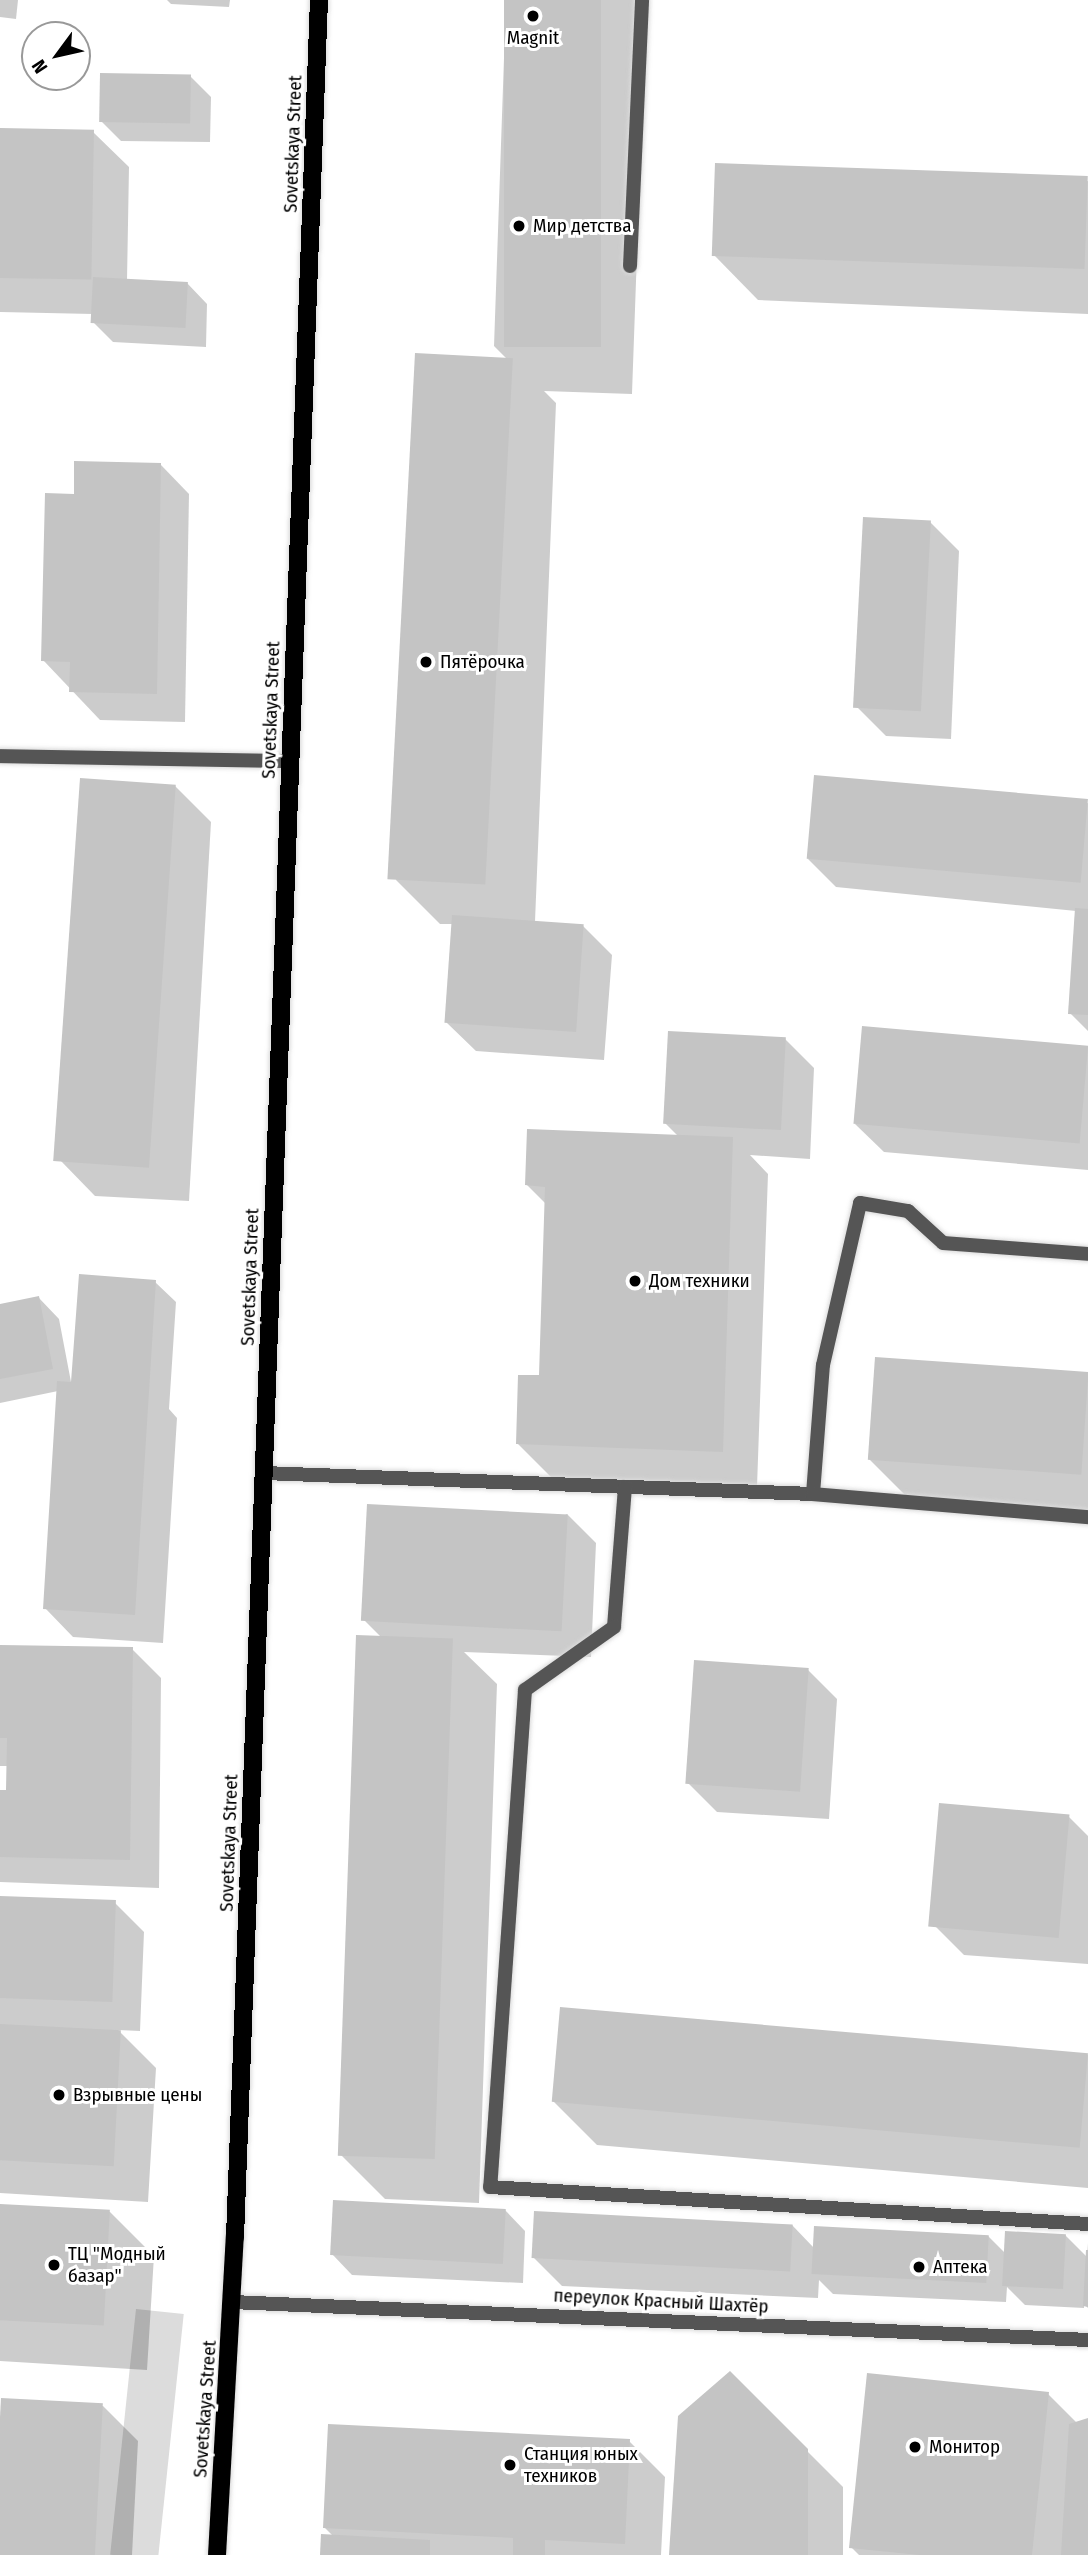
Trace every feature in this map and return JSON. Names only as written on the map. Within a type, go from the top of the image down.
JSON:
[{"type":"main road","name":"Sovetskaya Street","points":[[217,2555],[232,2302],[320,0]]},
{"type":"street","points":[[630,266],[642,0]]},
{"type":"street","points":[[0,756],[290,761]]},
{"type":"street","points":[[813,1494],[823,1365],[860,1203],[908,1211],[943,1243],[1088,1254]]},
{"type":"street","points":[[264,1473],[813,1494],[1088,1517]]},
{"type":"street","points":[[625,1487],[614,1627],[525,1690],[490,2187],[1088,2224]]},
{"type":"street","name":"переулок Красный Шахтёр","points":[[232,2302],[1088,2340]]},
{"type":"shaded area","points":[[136,2309],[184,2314],[158,2555],[110,2555]]},
{"type":"building","points":[[504,0],[601,0],[601,347],[504,347]]},
{"type":"building","points":[[100,73],[191,75],[190,124],[99,122]]},
{"type":"building","points":[[0,128],[94,130],[91,280],[0,278]]},
{"type":"building","points":[[715,163],[1088,176],[1085,269],[712,256]]},
{"type":"building","points":[[93,277],[188,282],[185,328],[91,323]]},
{"type":"building","points":[[415,353],[513,358],[485,884],[387,879]]},
{"type":"building","points":[[74,461],[161,463],[157,694],[69,692],[70,662],[41,661],[45,493],[74,494]]},
{"type":"building","points":[[863,517],[931,521],[921,711],[853,708]]},
{"type":"building","points":[[814,775],[1088,799],[1081,883],[807,859]]},
{"type":"building","points":[[80,778],[176,785],[149,1168],[53,1161]]},
{"type":"building","points":[[1075,908],[1088,909],[1088,1015],[1068,1014]]},
{"type":"building","points":[[452,915],[584,924],[576,1032],[444,1023]]},
{"type":"building","points":[[862,1026],[1088,1046],[1080,1143],[853,1124]]},
{"type":"building","points":[[668,1031],[786,1037],[781,1130],[663,1124]]},
{"type":"building","name":"Дом техники","points":[[527,1129],[733,1137],[723,1452],[516,1444],[518,1375],[539,1375],[545,1187],[525,1185]]},
{"type":"building","points":[[79,1274],[156,1280],[135,1615],[43,1609],[57,1381],[71,1382]]},
{"type":"building","points":[[39,1296],[53,1369],[0,1379],[0,1304]]},
{"type":"building","points":[[875,1357],[1088,1372],[1081,1475],[868,1460]]},
{"type":"building","points":[[367,1504],[568,1515],[562,1631],[361,1621]]},
{"type":"building","points":[[356,1635],[453,1638],[435,2159],[338,2156]]},
{"type":"building","points":[[0,1645],[133,1647],[130,1860],[0,1857],[0,1790],[6,1790],[7,1738],[0,1738]]},
{"type":"building","points":[[694,1660],[809,1668],[800,1792],[685,1784]]},
{"type":"building","points":[[939,1803],[1070,1814],[1059,1938],[928,1927]]},
{"type":"building","points":[[0,1896],[116,1900],[112,2002],[0,1998]]},
{"type":"building","points":[[560,2007],[1088,2053],[1080,2148],[552,2102]]},
{"type":"building","name":"Взрывные цены","points":[[0,2024],[121,2030],[114,2166],[0,2160]]},
{"type":"building","points":[[333,2200],[506,2209],[503,2264],[330,2255]]},
{"type":"building","name":"ТЦ \"Модный базар\"","points":[[0,2204],[110,2210],[104,2326],[0,2320]]},
{"type":"building","points":[[534,2211],[793,2225],[790,2271],[532,2258]]},
{"type":"building","points":[[814,2226],[989,2235],[986,2283],[811,2274]]},
{"type":"building","points":[[1005,2231],[1066,2234],[1063,2289],[1002,2286]]},
{"type":"building","points":[[1088,2250],[1088,2307],[1083,2306]]},
{"type":"building","points":[[730,2371],[808,2449],[808,2555],[669,2555],[678,2416]]},
{"type":"building","points":[[867,2373],[1049,2392],[1032,2555],[920,2555],[849,2548]]},
{"type":"building","points":[[1,2398],[103,2403],[95,2555],[0,2555]]},
{"type":"building","points":[[1088,2418],[1088,2555],[1061,2555],[1069,2424]]},
{"type":"building","points":[[328,2424],[630,2439],[625,2544],[545,2540],[545,2555],[513,2555],[513,2538],[323,2528]]},
{"type":"building","points":[[321,2534],[430,2540],[430,2555],[320,2555]]},
{"type":"place","name":"Magnit","points":[[533,16]]},
{"type":"place","name":"Мир детства","points":[[519,226]]},
{"type":"place","name":"Пятёрочка","points":[[426,662]]},
{"type":"place","name":"Дом техники","points":[[635,1281]]},
{"type":"place","name":"Взрывные цены","points":[[59,2095]]},
{"type":"place","name":"ТЦ \"Модный базар\"","points":[[54,2265]]},
{"type":"place","name":"Аптека","points":[[919,2267]]},
{"type":"place","name":"Монитор","points":[[915,2447]]},
{"type":"place","name":"Станция юных техников","points":[[510,2465]]}]
